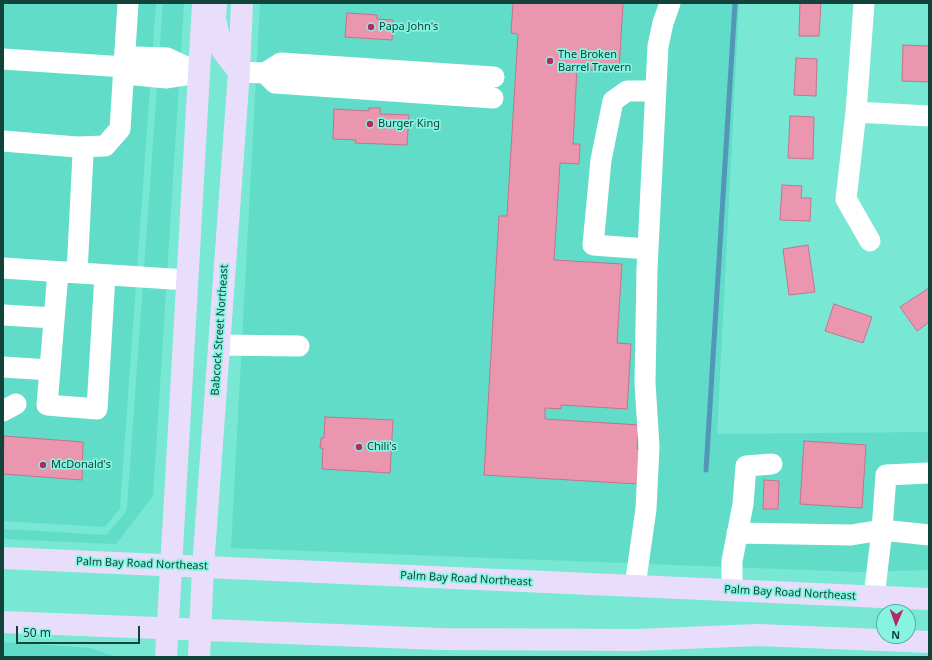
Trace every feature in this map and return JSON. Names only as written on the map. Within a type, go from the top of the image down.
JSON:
[{"type":"main road","points":[[166,657],[202,3]]},
{"type":"main road","points":[[216,3],[215,20],[222,50],[239,72]]},
{"type":"main road","name":"Babcock Street Northeast","points":[[199,657],[203,567],[239,72],[242,3]]},
{"type":"main road","name":"Palm Bay Road Northeast","points":[[3,558],[929,599]]},
{"type":"main road","points":[[3,622],[440,639],[637,640],[758,635],[929,642]]},
{"type":"street","points":[[3,141],[77,147],[105,146],[120,129],[128,3]]},
{"type":"street","points":[[635,586],[646,509],[649,447],[645,383],[648,249],[658,46],[663,22],[670,3]]},
{"type":"street","points":[[864,3],[856,112],[846,199],[870,241]]},
{"type":"street","points":[[3,59],[124,67],[135,75],[167,78],[199,73]]},
{"type":"street","points":[[239,72],[265,73],[281,64],[494,77]]},
{"type":"street","points":[[265,73],[275,83],[493,98]]},
{"type":"street","points":[[648,249],[593,245],[601,160],[613,101],[628,92],[656,91]]},
{"type":"street","points":[[856,112],[929,116]]},
{"type":"street","points":[[77,147],[83,154],[68,272],[54,318],[47,405],[97,409],[105,275]]},
{"type":"street","points":[[3,268],[187,280]]},
{"type":"street","points":[[3,315],[54,318]]},
{"type":"street","points":[[219,345],[299,346]]},
{"type":"street","points":[[3,367],[50,370]]},
{"type":"street","points":[[732,590],[732,561],[744,504],[746,466],[772,464]]},
{"type":"street","points":[[874,597],[882,530],[886,475],[929,473]]},
{"type":"street","points":[[737,533],[851,536],[882,530],[929,535]]},
{"type":"shaded area","points":[[3,3],[156,3],[120,508],[105,527],[3,521]]},
{"type":"shaded area","points":[[163,3],[184,3],[153,496],[116,544],[3,539],[3,529],[106,535],[125,513],[127,508]]},
{"type":"shaded area","points":[[260,3],[739,3],[717,434],[929,432],[929,570],[859,572],[231,548]]},
{"type":"shaded area","points":[[3,642],[91,648],[115,657],[3,657]]},
{"type":"building","points":[[513,3],[623,3],[619,71],[577,69],[573,144],[580,144],[579,164],[560,163],[554,260],[622,264],[617,343],[631,344],[627,409],[561,405],[561,409],[545,408],[545,419],[639,425],[637,449],[640,449],[638,484],[484,475],[499,216],[507,216],[518,34],[511,33]]},
{"type":"building","points":[[800,3],[821,3],[819,36],[799,36]]},
{"type":"building","points":[[347,13],[377,15],[377,19],[393,20],[392,40],[345,37]]},
{"type":"building","points":[[903,45],[929,46],[929,82],[902,81]]},
{"type":"building","points":[[796,58],[817,59],[816,96],[794,95]]},
{"type":"building","points":[[369,108],[380,108],[380,114],[409,115],[407,145],[355,143],[356,140],[333,139],[334,109],[369,111]]},
{"type":"building","points":[[790,116],[814,117],[813,159],[788,158]]},
{"type":"building","points":[[782,185],[802,186],[801,198],[811,198],[810,221],[780,220]]},
{"type":"building","points":[[808,245],[815,292],[789,295],[783,249]]},
{"type":"building","points":[[929,288],[929,322],[917,331],[900,307]]},
{"type":"building","points":[[834,304],[872,317],[863,343],[825,331]]},
{"type":"building","points":[[325,417],[393,420],[390,473],[322,469],[323,448],[320,448],[321,438],[324,438]]},
{"type":"building","name":"McDonald's","points":[[4,436],[83,442],[82,480],[3,474]]},
{"type":"building","points":[[804,441],[866,445],[862,508],[800,504]]},
{"type":"building","points":[[764,480],[779,481],[778,509],[763,509]]},
{"type":"waterway","points":[[706,470],[735,3]]},
{"type":"place","name":"Papa John's","points":[[371,27]]},
{"type":"place","name":"The Broken Barrel Travern","points":[[550,61]]},
{"type":"place","name":"Burger King","points":[[370,124]]},
{"type":"place","name":"Chili's","points":[[359,447]]},
{"type":"place","name":"McDonald's","points":[[43,465]]}]
